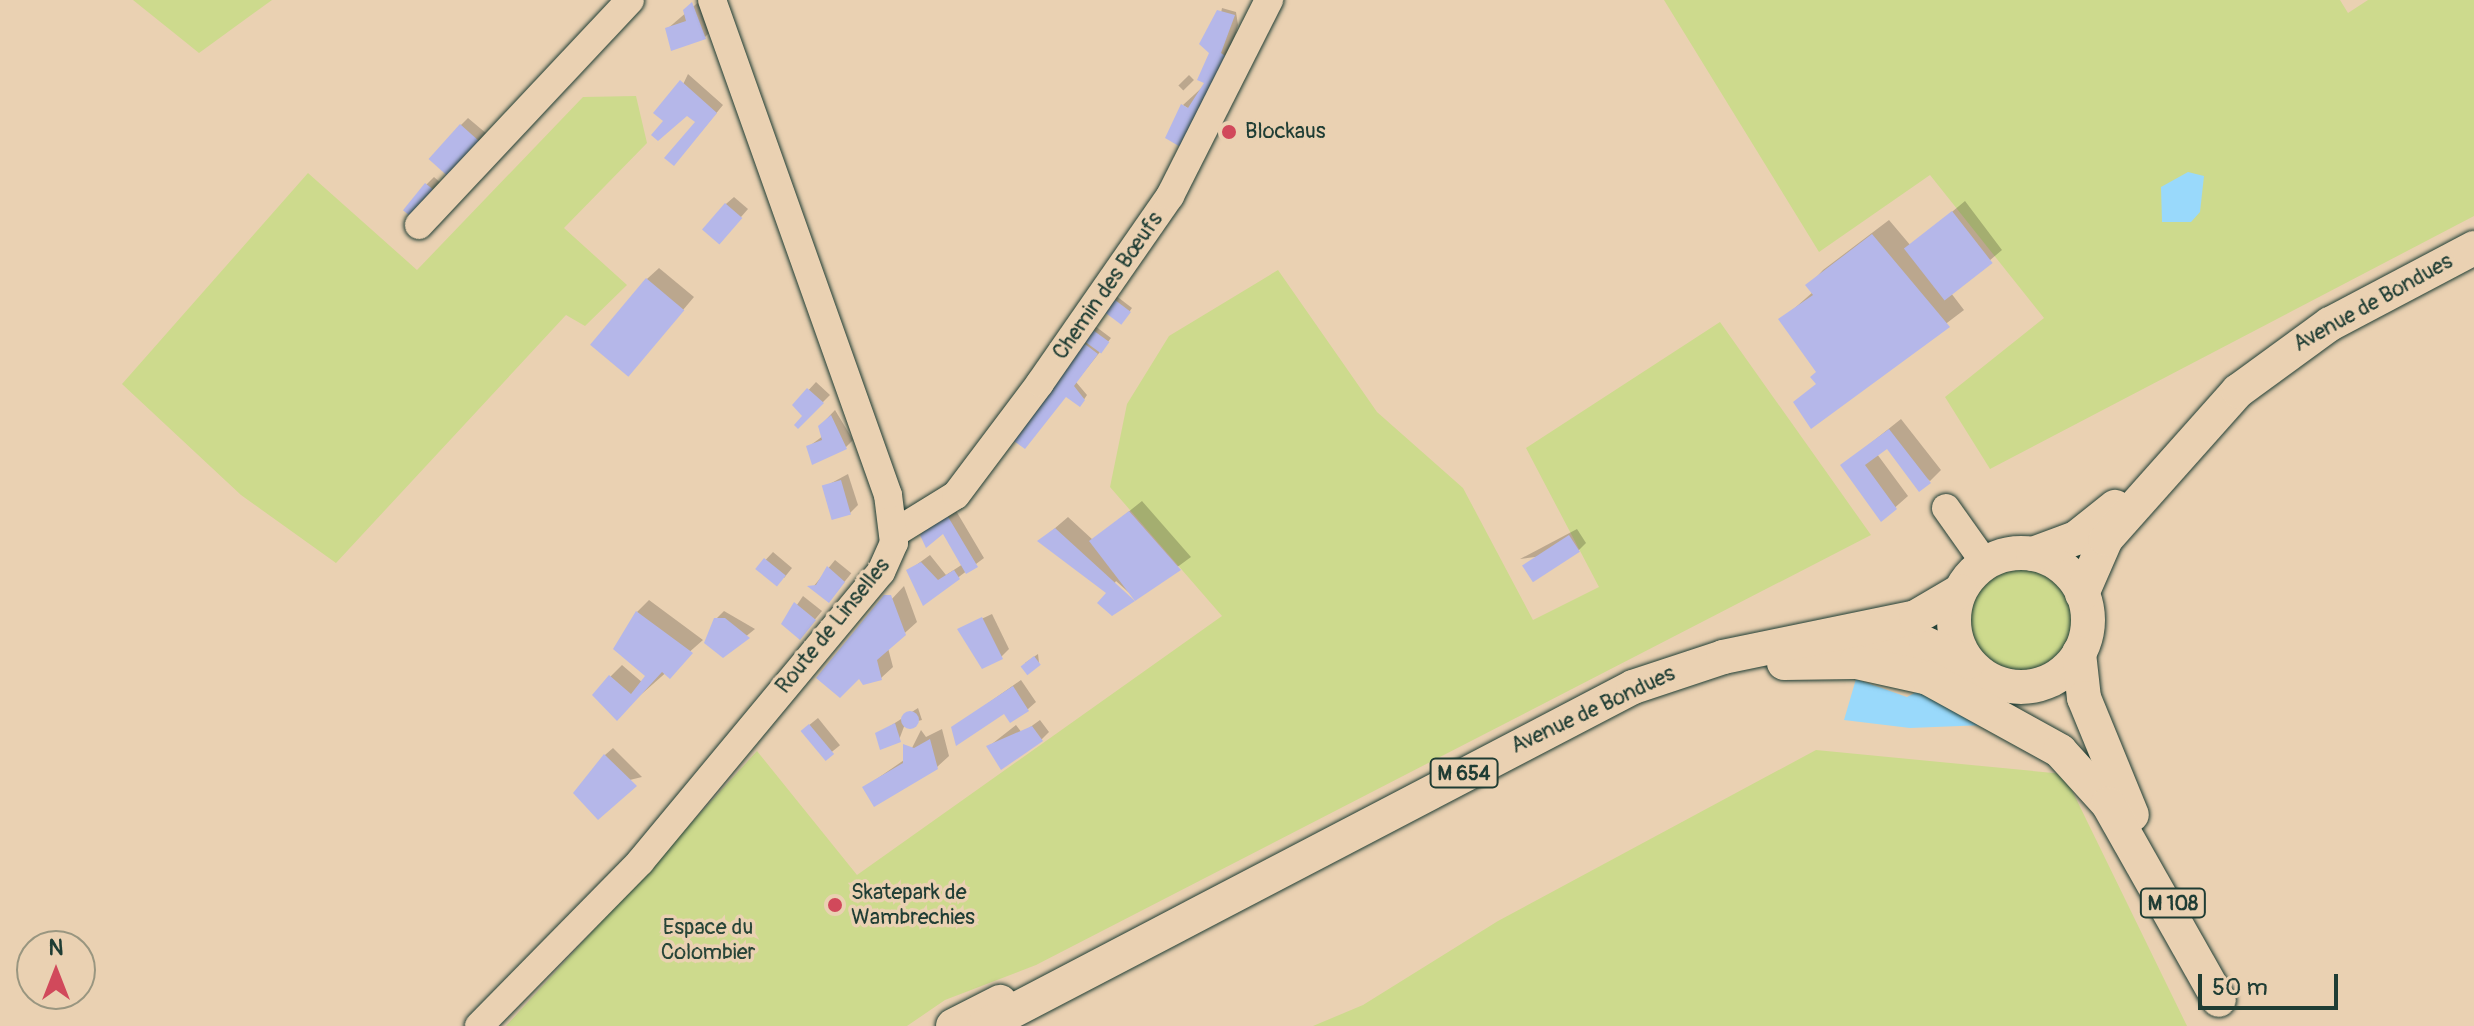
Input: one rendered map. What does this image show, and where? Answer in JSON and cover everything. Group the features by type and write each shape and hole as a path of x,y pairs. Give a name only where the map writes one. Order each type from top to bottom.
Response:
{"main road":[{"name":"Avenue de Bondues","path":"2033,554 2076,538 2169,460 2285,353 2474,248"},
{"name":"Avenue de Bondues","path":"2082,594 2099,549 2169,460"},
{"path":"2033,554 2063,568 2082,594 2088,624 2079,653 2059,675 2031,686 2001,684 1968,662 1954,633 1960,591 1985,563 2033,554"},
{"name":"Avenue de Bondues","path":"984,1026 1161,930 1633,687 1778,646 1916,617 1960,591"},
{"name":"Avenue de Bondues","path":"1778,646 1926,644 1968,662"},
{"name":"M 108","path":"2079,653 2084,698 2116,779 2225,1013"},
{"path":"1633,687 1829,660 1886,666 1951,689 2081,770 2115,816 2225,1013"},
{"name":"M 108","path":"2031,686 2075,718 2116,779"},
{"name":"Avenue de Bondues","path":"953,1026 1094,954 1161,930"}],"street":[{"path":"419,225 630,0"},
{"name":"Route de Linselles","path":"479,1026 640,862 881,572 896,532 712,0"},
{"name":"Chemin des Bœufs","path":"896,532 927,518 964,486 1107,288 1178,183 1269,0"},
{"path":"1946,508 1985,563"}],"green space":[{"path":"133,0 272,0 199,53"},
{"path":"1664,0 2340,0 2348,13 2368,0 2474,0 2474,216 1990,469 1945,397 2044,318 1930,175 1819,252"},
{"path":"636,96 647,143 564,228 627,285 585,326 566,315 336,563 241,495 122,384 308,173 417,270 583,97"},
{"name":"Espace du Colombier","path":"1278,270 1377,412 1463,488 1533,620 1599,587 1526,448 1720,322 1871,535 1036,965 945,1000 907,1026 506,1026 757,751 857,875 1222,616 1110,487 1127,404 1169,336"},
{"path":"2018,565 2039,570 2057,581 2068,599 2073,620 2068,641 2057,659 2039,670 2018,675 1997,670 1979,659 1968,641 1963,620 1968,599 1979,581 1997,570"},
{"path":"1816,750 2064,774 2187,1026 1313,1026 1363,1005 1498,921"}],"water":[{"path":"2188,172 2204,176 2200,212 2191,222 2162,222 2161,187"},
{"path":"1856,679 1907,697 1920,690 1985,725 1910,728 1844,720"}],"building":[{"path":"692,2 706,39 671,51 665,28 686,21 683,10"},
{"path":"1217,10 1235,15 1221,53 1228,58 1184,149 1165,138 1181,104 1188,108 1204,83 1197,80 1209,53 1199,44"},
{"path":"680,80 717,113 674,166 664,158 695,122 687,116 658,141 651,135 663,121 653,113"},
{"path":"460,124 487,148 455,183 429,159"},
{"path":"425,183 436,192 414,219 403,210"},
{"path":"725,203 742,218 719,245 702,229"},
{"path":"1952,211 1993,263 1945,301 1904,249"},
{"path":"1872,234 1950,327 1811,429 1793,402 1816,384 1810,377 1816,372 1778,319 1813,295 1805,285"},
{"path":"646,278 684,310 628,377 590,345"},
{"path":"1111,297 1131,312 1121,325 1101,310"},
{"path":"1090,328 1109,342 1101,353 1082,339"},
{"path":"1081,341 1098,354 1074,386 1085,400 1080,407 1066,397 1025,449 1007,436"},
{"path":"807,388 824,403 798,429 794,425 802,416 792,405"},
{"path":"831,415 847,449 812,465 806,446 822,440 818,426"},
{"path":"1889,429 1931,483 1919,492 1887,449 1865,465 1897,509 1881,522 1840,465"},
{"path":"841,480 851,515 832,520 822,486"},
{"path":"944,510 978,567 966,574 943,534 926,548 920,535"},
{"path":"1129,511 1181,570 1135,601 1089,541"},
{"path":"1055,528 1135,601 1112,616 1097,603 1106,593 1037,541"},
{"path":"1569,535 1580,552 1533,582 1522,565"},
{"path":"764,558 786,576 777,587 755,569"},
{"path":"921,562 938,580 954,570 960,579 923,606 906,570"},
{"path":"827,566 845,582 829,603 807,586 816,585"},
{"path":"884,595 891,595 906,635 877,660 882,680 863,685 859,679 840,698 816,678"},
{"path":"794,602 816,620 800,640 781,624"},
{"path":"636,611 693,653 670,679 662,672 617,721 592,695 609,675 631,694 645,676 613,649"},
{"path":"982,617 1003,659 982,669 957,629"},
{"path":"714,618 725,618 750,638 723,658 704,643"},
{"path":"1034,656 1041,665 1027,675 1021,666"},
{"path":"1013,686 1029,711 1010,723 1004,714 956,746 951,727"},
{"path":"910,711 919,720 910,729 901,720"},
{"path":"895,723 901,742 880,750 875,733"},
{"path":"809,724 834,754 826,761 801,731"},
{"path":"1032,726 1043,741 1001,770 986,746"},
{"path":"930,739 938,769 874,807 862,787 903,763 903,744 914,748"},
{"path":"604,754 637,786 598,820 573,793"}],"place":[{"name":"Blockaus","path":"1229,132"},
{"name":"Skatepark de Wambrechies","path":"835,905"}]}
